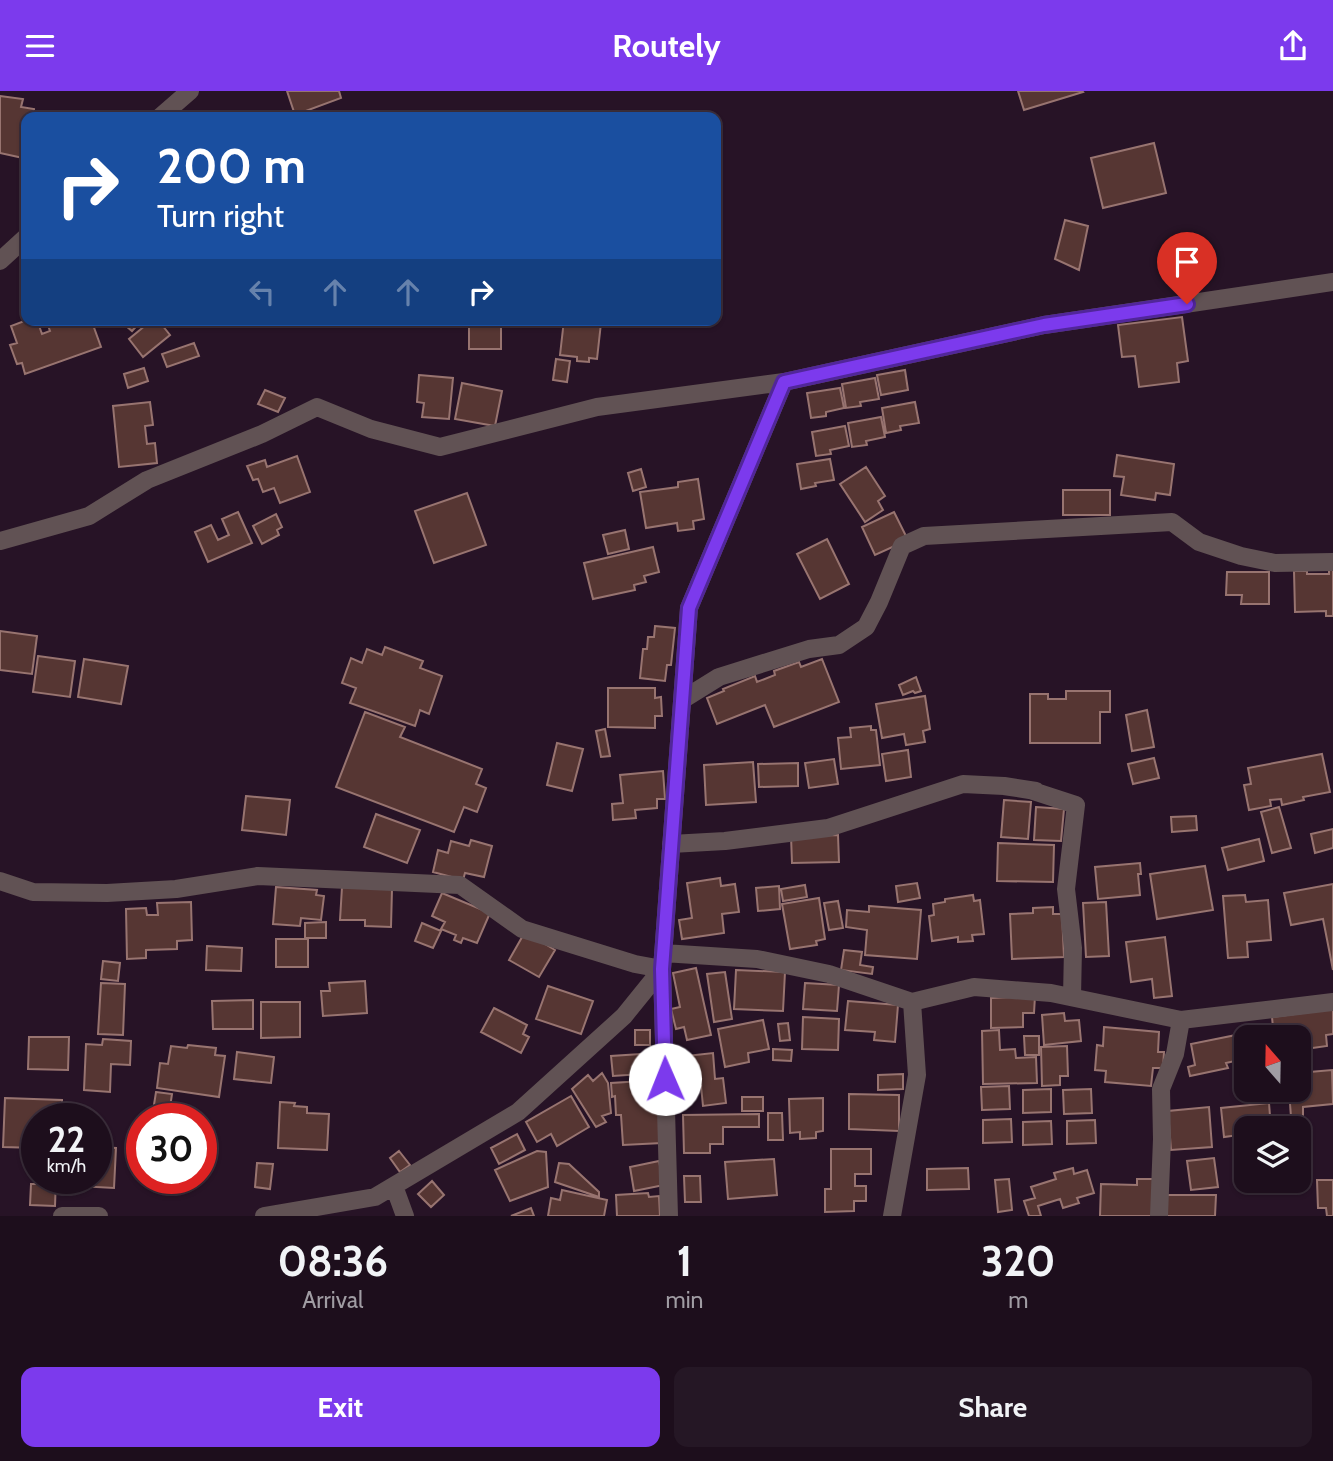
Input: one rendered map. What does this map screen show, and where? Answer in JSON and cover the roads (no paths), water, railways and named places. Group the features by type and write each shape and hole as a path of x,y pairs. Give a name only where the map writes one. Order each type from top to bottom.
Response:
{"street":[{"path":"166,112 190,91"},
{"path":"0,261 21,242"},
{"path":"0,541 89,516 147,480 262,434 317,407 371,429 440,447 597,407 784,382 1044,325 1333,282"},
{"path":"669,1216 663,961 689,608 784,382"},
{"path":"682,700 719,677 809,649 839,645 866,627 902,546 923,536 1172,522 1199,542 1241,556 1275,563 1333,562"},
{"path":"671,844 725,841 828,828 963,784 1033,791 1076,805 1066,888 1073,948 1072,997"},
{"path":"0,881 33,892 107,893 176,889 258,876 460,885 522,929 635,964 757,959 829,974 912,1002 974,987 1051,993 1181,1020 1333,1002"},
{"path":"264,1216 375,1197 519,1112 624,1016 663,961"},
{"path":"892,1216 917,1075 912,1002"},
{"path":"1160,1216 1161,1089 1175,1054 1181,1020"},
{"path":"394,1185 405,1216"},
{"path":"62,1216 99,1216"}]}
